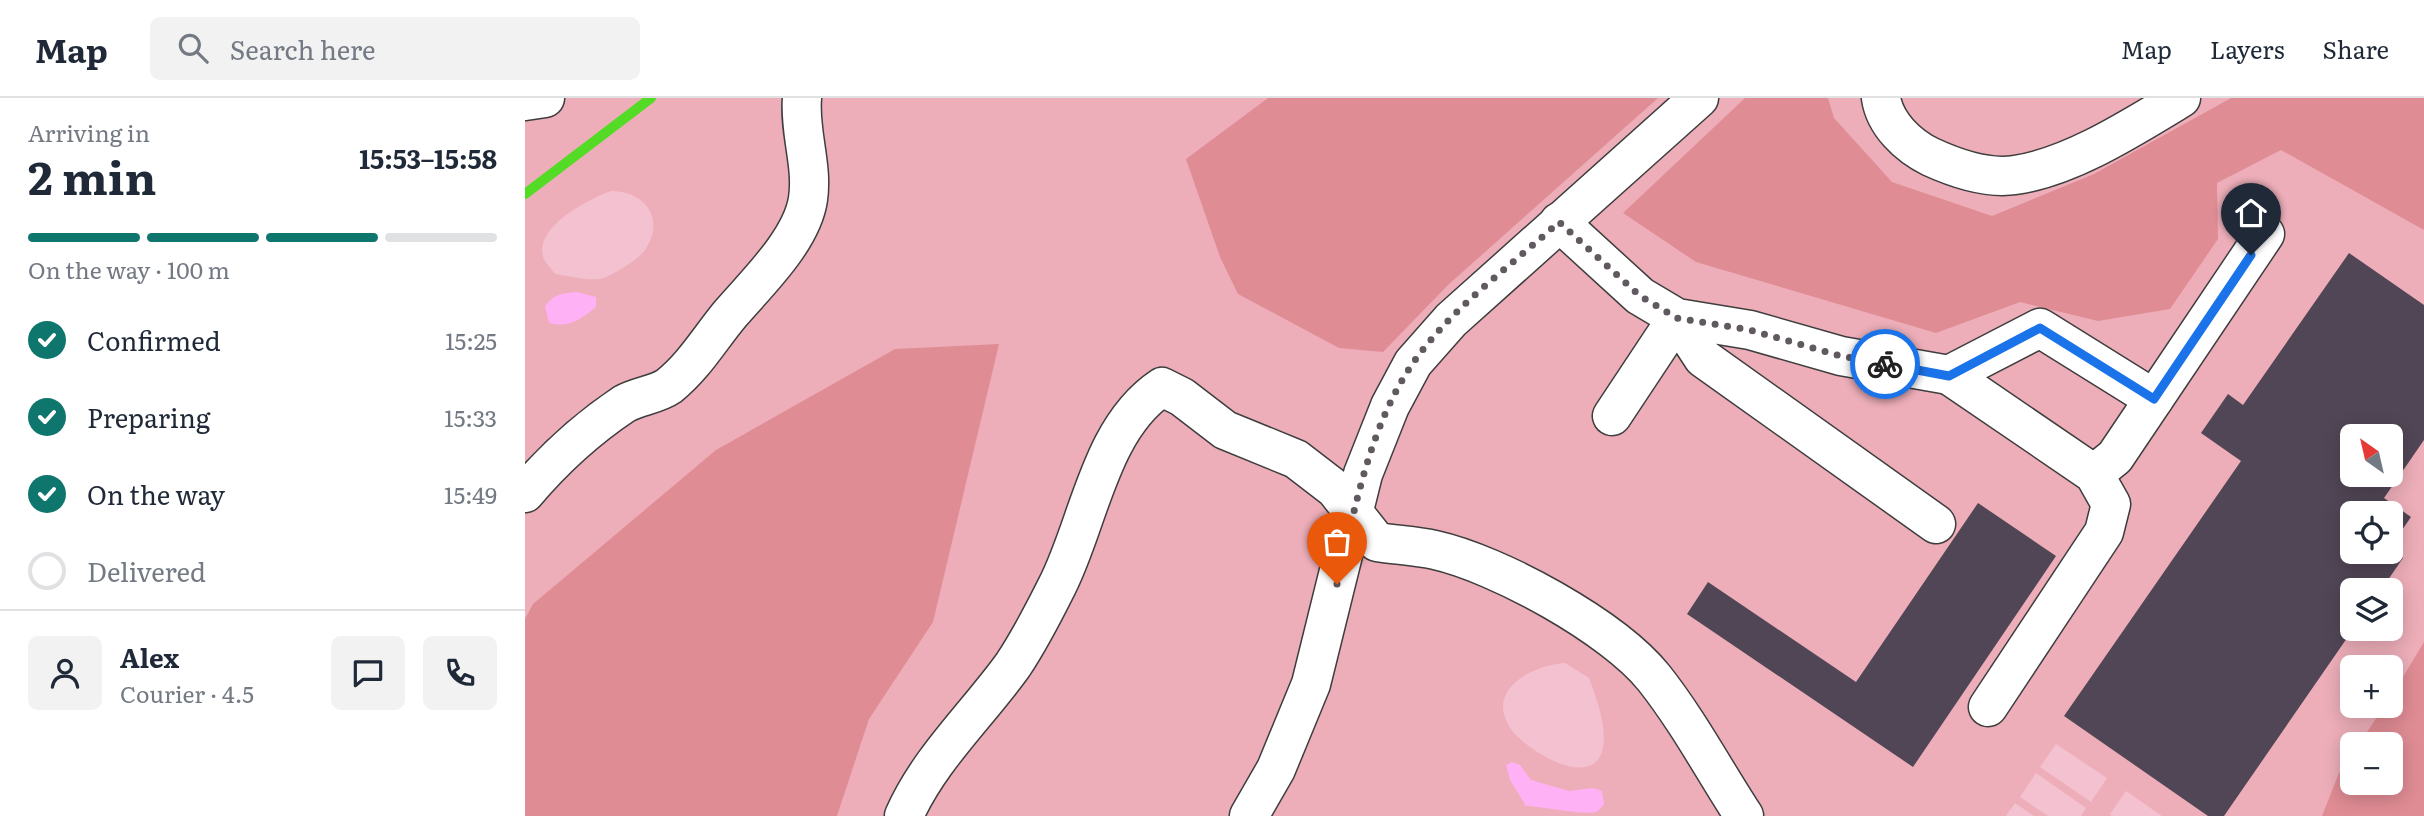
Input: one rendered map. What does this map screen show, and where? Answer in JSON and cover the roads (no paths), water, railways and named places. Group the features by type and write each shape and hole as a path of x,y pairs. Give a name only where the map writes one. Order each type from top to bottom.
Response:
{"lane":[{"path":"525,101 545,98"},
{"path":"525,493 594,426 627,402 666,388 696,362 731,314 761,282 794,233 808,201 802,98"},
{"path":"1249,816 1276,769 1311,684 1363,474 1390,406 1413,363 1451,320 1699,98"},
{"path":"1881,98 1893,125 1912,148 1943,162 1985,174 2015,175 2076,156 2181,98"},
{"path":"1559,222 1640,296 1677,318 1750,330 1841,356 1949,376 2094,474 2111,504 2104,532 1989,707"},
{"path":"2094,474 2115,457 2265,234"},
{"path":"1612,416 1677,318"},
{"path":"1677,318 1703,358 1936,524"},
{"path":"1949,376 2040,328 2154,399"},
{"path":"904,816 912,799 943,754 1014,664 1059,584 1085,508 1107,459 1143,399 1161,387 1182,397 1225,430 1296,459 1335,489 1377,542 1436,550 1484,567 1542,594 1613,639 1652,676 1744,816"}],"waterway":[{"path":"525,194 651,98"}]}
